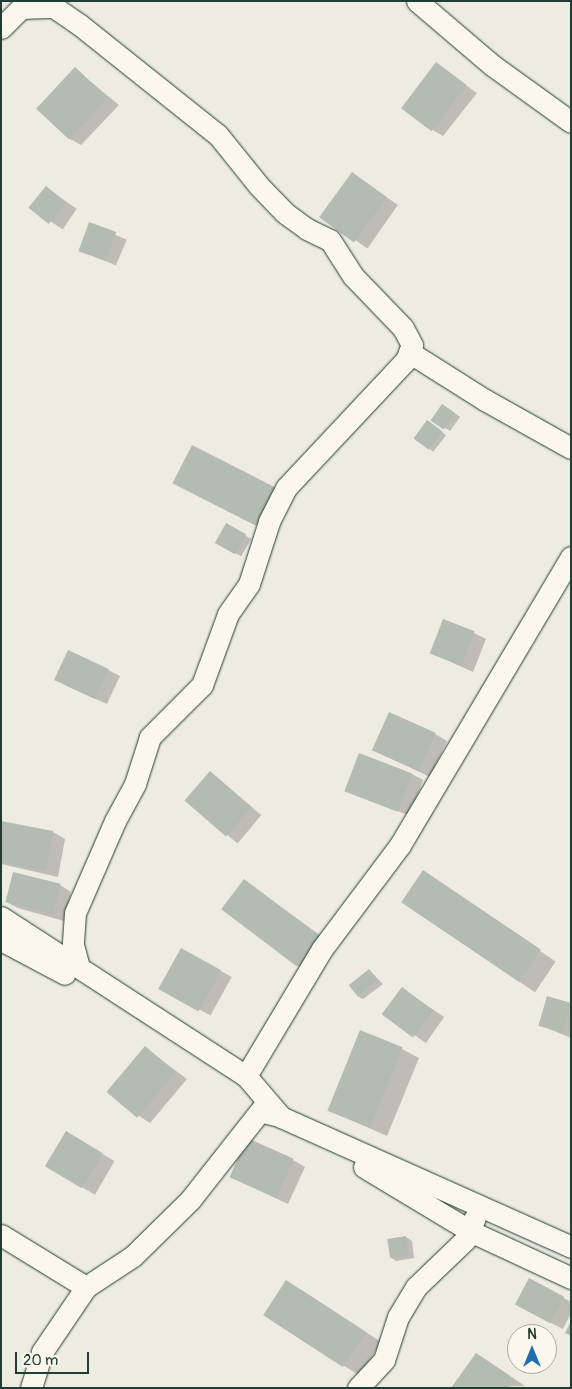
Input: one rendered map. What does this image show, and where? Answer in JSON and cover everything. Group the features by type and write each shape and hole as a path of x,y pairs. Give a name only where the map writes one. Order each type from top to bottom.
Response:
{"street":[{"path":"416,1 492,65 571,122"},
{"path":"1,28 21,8 50,4 218,135 259,186 285,212 307,229 330,240 353,276 403,328 412,345 406,360 286,488 269,522 249,584 228,614 202,685 150,737 135,784 115,821 75,913 72,945 79,967"},
{"path":"409,352 485,400 571,448"},
{"path":"246,1076 322,949 400,845 571,557"},
{"path":"1,917 246,1076 273,1111 571,1248"},
{"path":"1,940 57,968 273,1111 472,1232 571,1278"},
{"path":"31,1388 42,1352 86,1287 133,1256 190,1200 273,1111"},
{"path":"358,1388 384,1360 398,1317 416,1287 465,1240 480,1207"},
{"path":"1,1235 86,1287"}],"building":[{"path":"436,62 466,85 431,131 401,108"},
{"path":"75,67 108,98 69,139 36,109"},
{"path":"352,172 387,197 354,243 319,217"},
{"path":"46,186 66,202 49,224 28,208"},
{"path":"89,222 116,232 106,261 78,251"},
{"path":"442,404 455,413 444,430 431,420"},
{"path":"427,420 442,431 429,450 413,439"},
{"path":"192,445 276,488 256,526 172,483"},
{"path":"226,523 246,534 235,554 215,543"},
{"path":"443,619 475,631 461,666 430,654"},
{"path":"68,650 109,669 95,699 54,680"},
{"path":"389,712 436,733 419,771 372,750"},
{"path":"359,753 412,773 398,812 344,791"},
{"path":"210,771 252,807 226,837 184,800"},
{"path":"1,821 53,831 46,871 1,862"},
{"path":"423,870 541,949 519,982 401,902"},
{"path":"13,872 61,884 53,914 6,902"},
{"path":"244,879 319,936 296,966 221,909"},
{"path":"181,948 221,970 198,1011 158,989"},
{"path":"369,969 378,980 358,996 349,985"},
{"path":"402,987 433,1010 413,1038 382,1014"},
{"path":"547,996 571,1003 562,1033 538,1026"},
{"path":"360,1030 403,1047 370,1128 327,1111"},
{"path":"145,1046 176,1072 137,1118 106,1092"},
{"path":"66,1131 103,1153 82,1188 45,1166"},
{"path":"247,1138 294,1159 276,1198 230,1177"},
{"path":"406,1236 409,1255 390,1258 387,1239"},
{"path":"529,1278 564,1297 550,1323 515,1304"},
{"path":"286,1280 366,1332 343,1367 263,1315"},
{"path":"571,1321 571,1336 565,1333"},
{"path":"476,1353 514,1379 507,1388 451,1388"}]}
